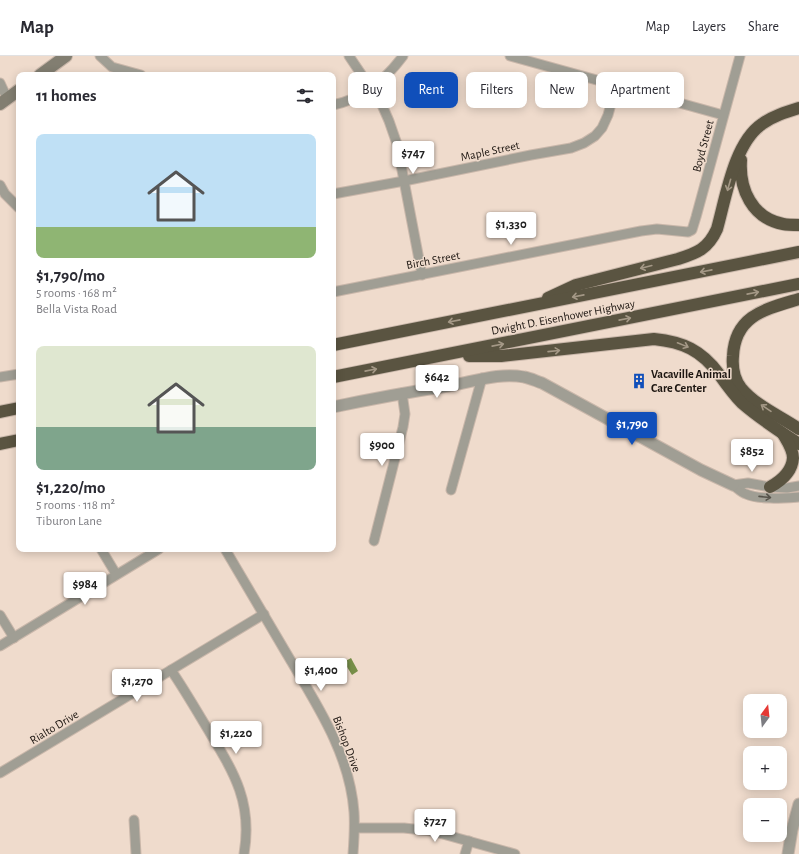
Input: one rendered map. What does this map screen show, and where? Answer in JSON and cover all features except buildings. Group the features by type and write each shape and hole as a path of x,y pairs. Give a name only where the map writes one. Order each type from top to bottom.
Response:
{"highway":[{"path":"534,305 576,285 692,255 707,246 717,229 736,160 748,138 763,123 778,115 799,108"},
{"path":"742,149 740,172 743,188 748,199 758,211 770,220 784,224 799,225"},
{"name":"Dwight D. Eisenhower Highway","path":"336,344 799,252"},
{"name":"Dwight D. Eisenhower Highway","path":"336,376 799,284"},
{"path":"799,299 769,308 754,316 743,325 733,347 732,359 734,375 741,387 756,401 799,429"},
{"path":"446,355 502,356 654,339 682,344 707,360 741,402 759,417 799,444"},
{"path":"0,412 16,409"},
{"path":"770,487 782,479 790,468 792,458 790,448 783,433"},
{"path":"0,444 16,441"}],"main road":[{"path":"44,72 66,56"},
{"path":"4,101 16,92"}],"street":[{"path":"100,56 115,72"},
{"path":"349,56 360,72"},
{"path":"389,72 403,56"},
{"path":"510,56 596,80"},
{"name":"Boyd Street","path":"696,219 740,56"},
{"path":"0,83 4,101"},
{"path":"336,104 348,99"},
{"path":"684,104 723,115"},
{"path":"383,108 397,144 422,275"},
{"name":"Maple Street","path":"336,193 571,148 584,143 595,136 602,128 610,108"},
{"path":"0,185 5,194 16,205"},
{"name":"Birch Street","path":"336,291 641,231 657,229 688,232 692,230 696,219"},
{"path":"0,377 16,374"},
{"path":"336,406 482,378 505,376 524,377 542,383 705,472 733,485 746,494 783,498 799,497"},
{"path":"451,490 482,378"},
{"path":"374,540 403,427 405,414 402,393"},
{"path":"733,485 748,483 770,487 787,488 799,486"},
{"path":"103,552 116,574"},
{"path":"0,646 154,552"},
{"name":"Bishop Drive","path":"226,552 264,614 329,726 343,759 350,785 354,810 355,828 353,854"},
{"name":"Rialto Drive","path":"0,773 264,614"},
{"path":"0,615 14,638"},
{"path":"171,670 233,772 245,806 246,824 244,854"},
{"path":"789,851 792,830 799,804"},
{"path":"134,820 136,854"},
{"path":"355,828 418,829 432,831 515,854"},
{"path":"789,851 799,832"},
{"path":"465,854 469,841"}],"shaded area":[{"path":"351,658 358,671 352,675 344,662"}],"place":[{"name":"Vacaville Animal Care Center","path":"639,381"}]}
